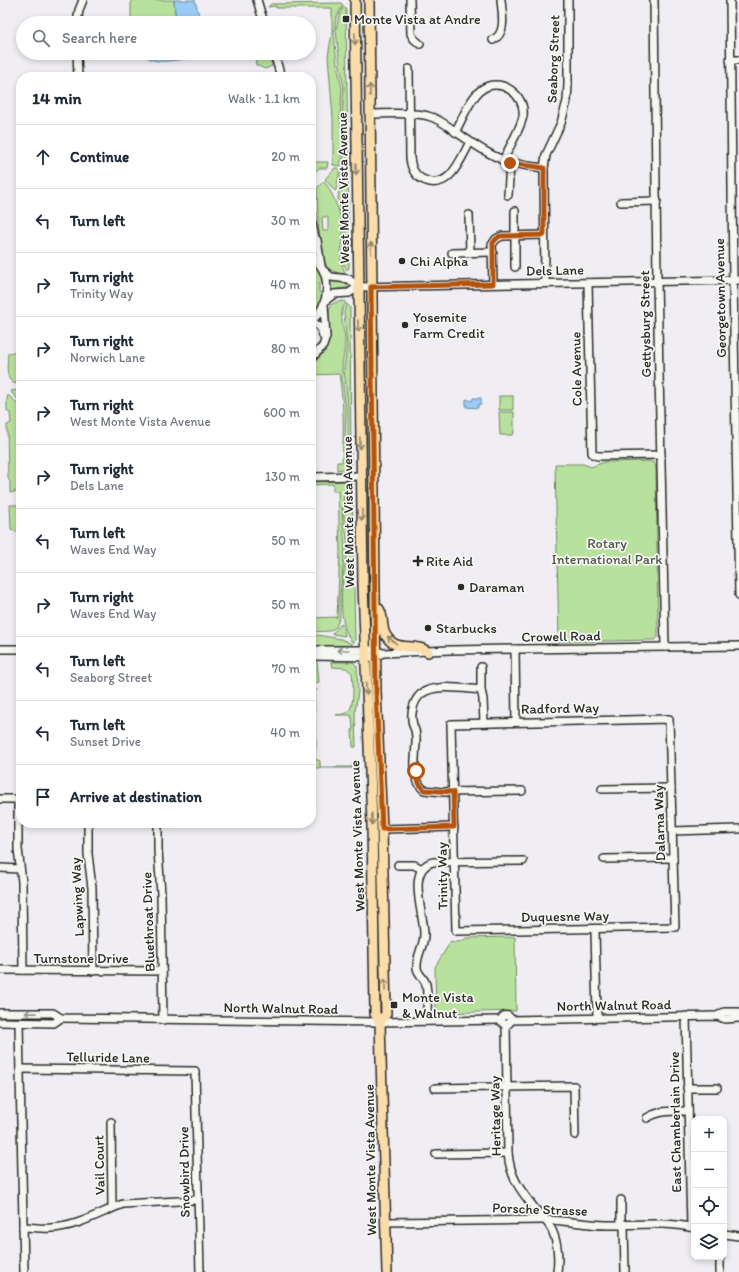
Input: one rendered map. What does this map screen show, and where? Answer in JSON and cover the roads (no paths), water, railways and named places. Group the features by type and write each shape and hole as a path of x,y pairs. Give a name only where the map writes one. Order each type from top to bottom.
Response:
{"main road":[{"name":"West Monte Vista Avenue","path":"355,0 363,585 373,870 374,1011 380,1022 387,1272"},
{"name":"West Monte Vista Avenue","path":"369,0 375,603 378,654 386,1014 380,1022"},
{"path":"375,603 381,612 384,633 390,640 402,647 420,648 428,652"}],"street":[{"path":"78,16 83,0"},
{"path":"257,0 262,16"},
{"path":"410,0 411,34 420,44"},
{"path":"493,40 499,36 502,28 501,0"},
{"name":"Seaborg Street","path":"545,283 544,168 548,149 561,123 567,101 568,0"},
{"name":"Gettysburg Street","path":"654,0 657,281 665,647"},
{"name":"Georgetown Avenue","path":"730,0 731,131 735,204 739,595"},
{"path":"77,60 78,72"},
{"path":"276,60 280,72"},
{"path":"730,60 739,60"},
{"path":"409,70 410,162 416,174 427,181 437,182 444,180 450,176 470,142"},
{"path":"455,132 473,99 482,89 496,85 502,86 511,90 518,96 522,104 523,116 506,162 508,195"},
{"path":"370,114 422,114 434,118 488,154 506,162 544,168"},
{"path":"731,131 739,131"},
{"path":"621,202 656,201"},
{"path":"515,211 515,267"},
{"path":"469,215 470,253"},
{"path":"493,284 492,252 493,242 497,238 500,236 544,235"},
{"path":"316,239 326,285 324,302 326,328 321,349 316,354"},
{"path":"452,253 492,252"},
{"path":"316,261 332,277 349,279 358,287 349,293 334,294 324,302 316,316"},
{"name":"Dels Lane","path":"358,287 736,280"},
{"name":"Cole Avenue","path":"588,283 591,449 593,454 598,456 661,455"},
{"path":"316,324 320,328 324,340"},
{"path":"316,477 361,476"},
{"name":"Crowell Road","path":"316,650 378,654 515,649 739,646"},
{"path":"0,649 16,649"},
{"path":"515,649 516,722"},
{"name":"Crowell Road","path":"316,656 366,653"},
{"path":"480,667 484,723"},
{"path":"481,690 436,688 422,694 414,704 412,718 416,737 416,771 419,783 424,790 453,792 522,791"},
{"name":"Radford Way","path":"451,724 669,719"},
{"name":"Dalarna Way","path":"669,719 675,927"},
{"name":"Trinity Way","path":"451,724 456,931"},
{"path":"602,789 671,788"},
{"path":"0,799 16,799"},
{"path":"382,829 454,827"},
{"path":"19,828 18,849 22,886 23,970"},
{"name":"Lapwing Way","path":"88,828 88,854 92,888 93,971"},
{"name":"Bluethroat Drive","path":"158,828 161,894 163,1020"},
{"path":"672,831 739,829"},
{"path":"604,859 673,858"},
{"path":"427,1021 426,985 417,969 418,956 424,935 418,893 422,869 425,865 433,862 523,861"},
{"path":"398,865 414,865 422,869"},
{"path":"0,868 20,869"},
{"name":"Duquesne Way","path":"456,931 675,927"},
{"path":"595,929 597,1018"},
{"name":"Turnstone Drive","path":"0,970 162,971"},
{"name":"North Walnut Road","path":"717,1016 724,1012 739,1012"},
{"name":"North Walnut Road","path":"0,1013 53,1013 61,1018 380,1022 506,1021 686,1016 717,1016 725,1019 739,1018"},
{"name":"East Chamberlain Drive","path":"686,1016 687,1088 691,1159"},
{"name":"North Walnut Road","path":"0,1022 54,1023 61,1018"},
{"name":"Heritage Way","path":"506,1021 508,1153 510,1166 515,1181 551,1229 556,1241 558,1254 557,1272"},
{"path":"19,1023 24,1272"},
{"name":"Telluride Lane","path":"20,1069 195,1071"},
{"name":"Snowbird Drive","path":"195,1071 197,1200 200,1272"},
{"path":"435,1088 574,1086 575,1135"},
{"path":"687,1088 716,1088"},
{"path":"647,1118 660,1112 688,1111"},
{"name":"Vail Court","path":"111,1122 112,1207"},
{"path":"436,1154 508,1153"},
{"name":"East Chamberlain Drive","path":"691,1188 692,1224"},
{"path":"23,1227 51,1228 61,1226 89,1218 112,1207 123,1204 197,1200"},
{"path":"621,1200 625,1272"},
{"name":"Porsche Strasse","path":"386,1222 545,1220 603,1225 668,1224 691,1227"},
{"path":"727,1234 739,1236"},
{"path":"720,1260 720,1272"}],"water":[{"path":"174,0 195,0 199,16 175,16"},
{"path":"152,60 175,60 166,61"},
{"path":"473,398 481,398 481,404 478,405 478,408 466,407 466,399 472,401"}],"place":[{"name":"Monte Vista at Andre","path":"346,19"},
{"name":"Chi Alpha","path":"402,261"},
{"name":"Yosemite Farm Credit","path":"405,325"},
{"name":"Rite Aid","path":"418,561"},
{"name":"Daraman","path":"461,587"},
{"name":"Starbucks","path":"428,628"},
{"name":"Monte Vista & Walnut","path":"394,1005"}],"park label":[{"name":"Rotary International Park","path":"607,552"}]}
